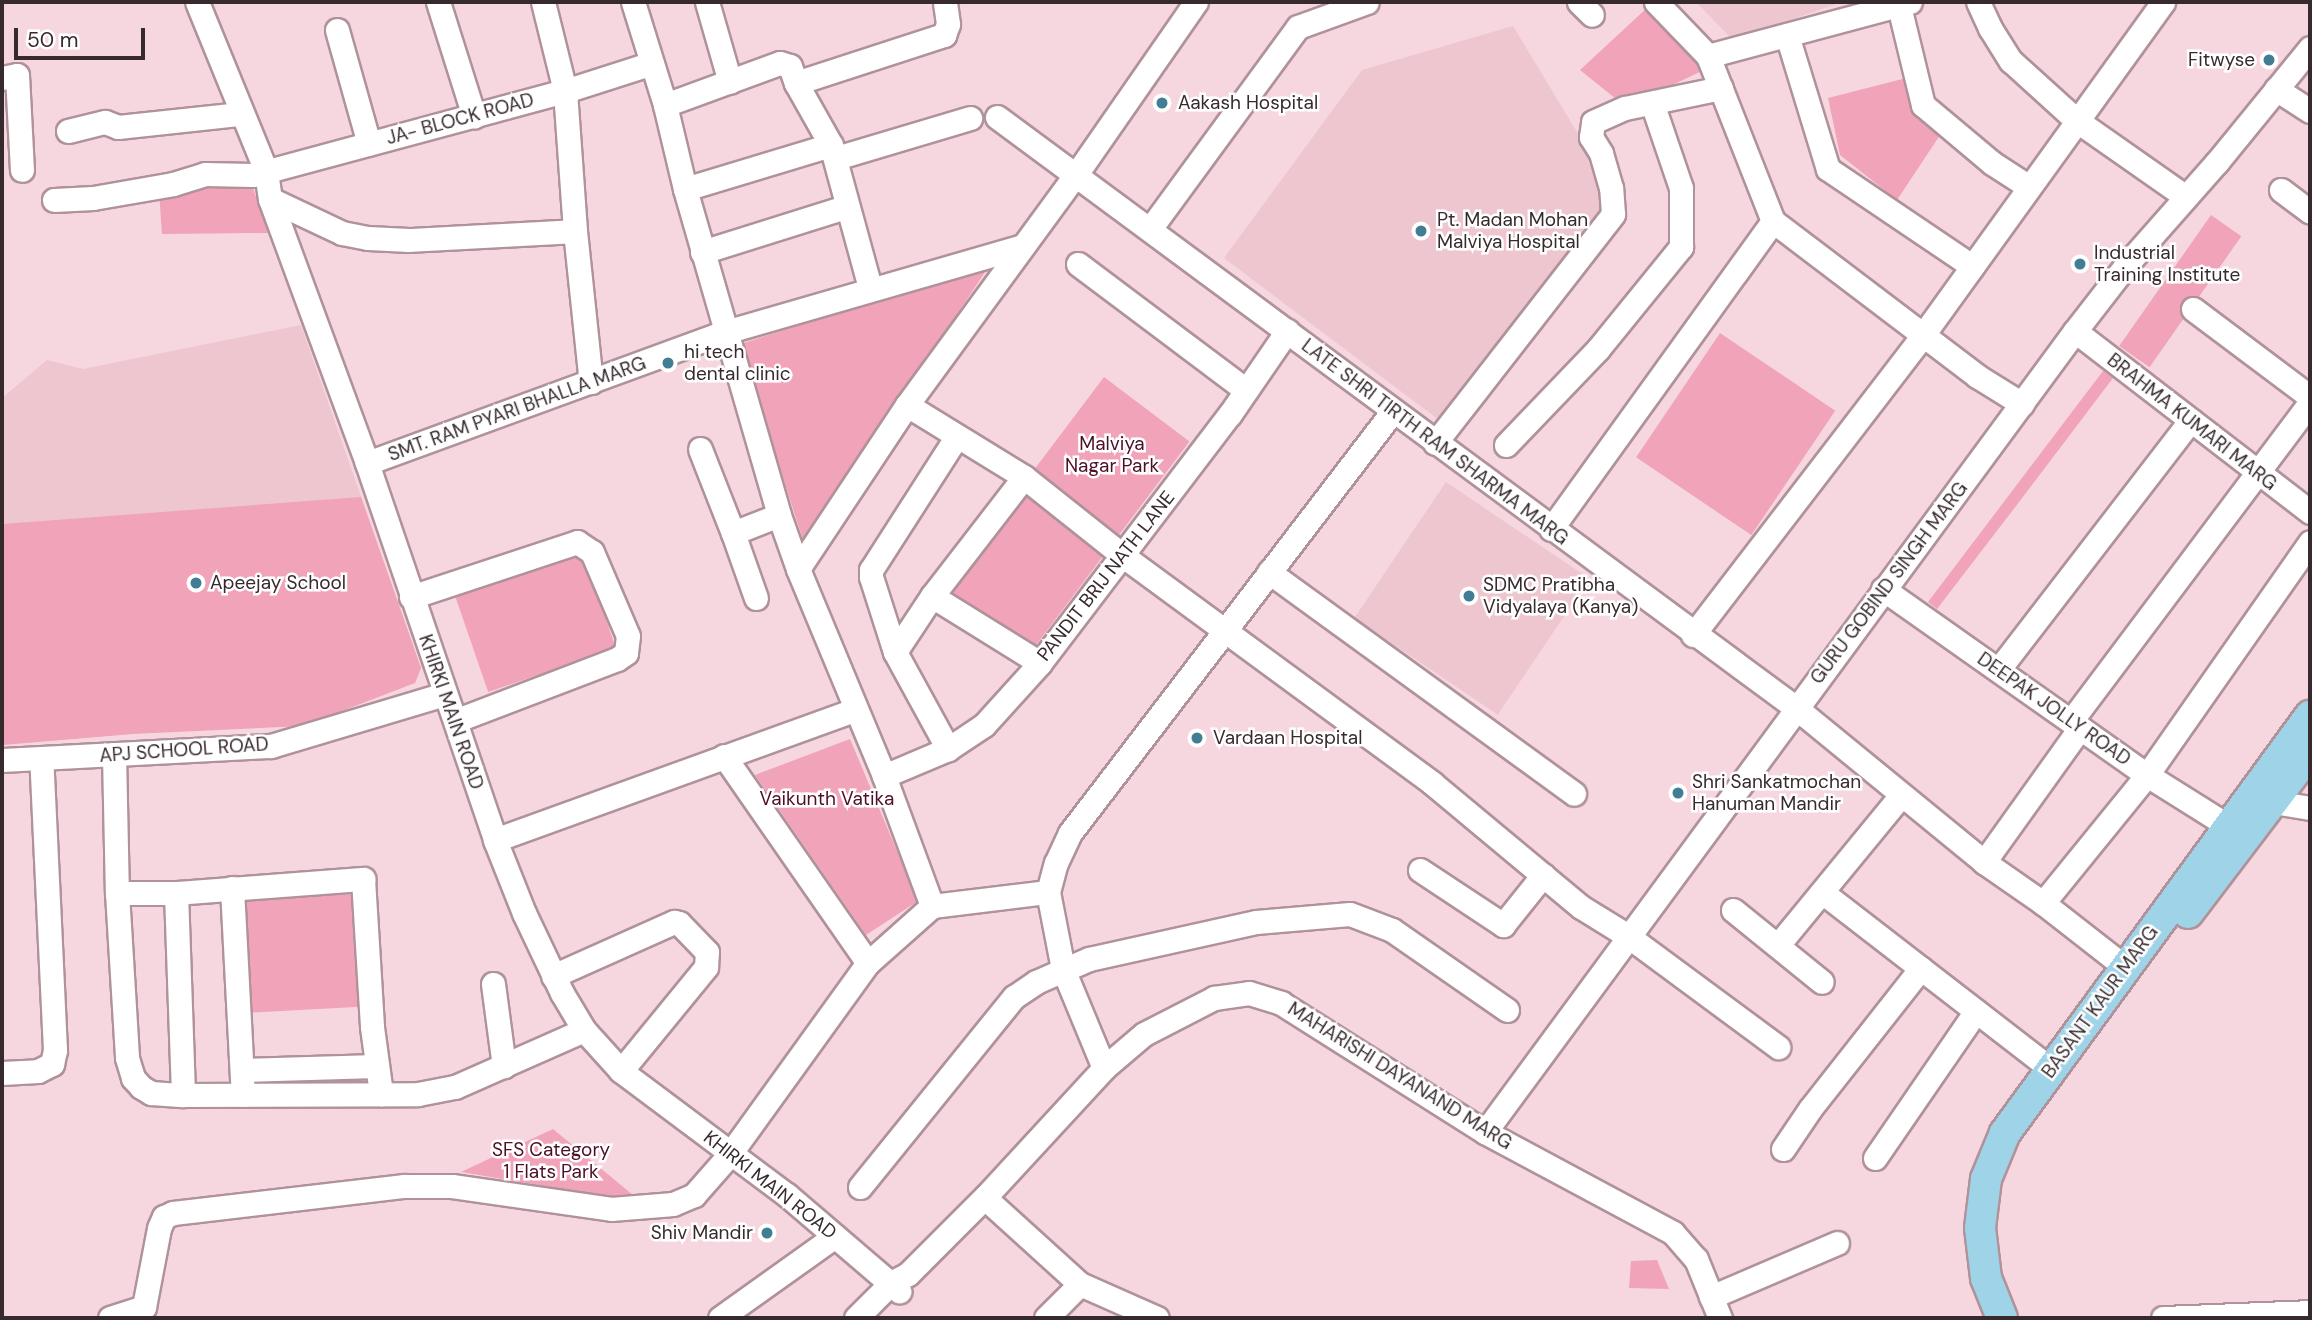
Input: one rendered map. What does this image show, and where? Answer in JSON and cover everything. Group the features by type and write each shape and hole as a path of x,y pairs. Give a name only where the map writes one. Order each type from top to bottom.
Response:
{"main road":[{"name":"BASANT KAUR MARG","path":"2021,1318 2001,1276 1996,1252 1996,1205 2008,1158 2019,1137 2264,796 2310,716"},
{"name":"BASANT KAUR MARG","path":"2264,796 2310,752"},
{"name":"BASANT KAUR MARG","path":"2001,1318 1986,1278 1980,1228 1986,1179 2005,1133 2125,967 2237,832"}],"street":[{"name":"KHIRKI MAIN ROAD","path":"197,2 240,114 266,172 270,199 367,463 495,840 553,976 584,1030 621,1071 899,1283"},
{"path":"438,2 474,116"},
{"path":"543,2 565,91 575,231 591,382"},
{"path":"633,2 665,105 702,252 779,515 797,569 884,776 932,906"},
{"path":"707,2 730,82"},
{"path":"796,83 944,35 948,24 945,2"},
{"path":"797,569 907,405 1077,173 1196,2"},
{"path":"1150,229 1298,27 1367,2"},
{"path":"1656,2 1708,56 1773,221 1977,376 2022,404"},
{"path":"1978,2 1990,29 2011,61 2076,120 2186,197"},
{"path":"1693,635 1923,335 2160,2"},
{"path":"1708,56 1905,4 1923,105 1992,163 2029,187"},
{"path":"337,30 369,144"},
{"path":"1787,34 1828,169 1972,266"},
{"name":"GURU GOBIND SINGH MARG","path":"1485,1132 1882,589 2075,331 2127,264 2310,48"},
{"name":"JA- BLOCK ROAD","path":"54,200 93,198 173,184 205,174 253,175 565,91 652,63"},
{"path":"665,105 780,63 790,66 796,83 834,151 846,207 870,288"},
{"path":"2,78 17,75 22,170"},
{"path":"1436,443 1614,214 1611,188 1601,153 1591,137 1592,122 1625,108 1721,88"},
{"path":"2276,89 2310,111"},
{"path":"1506,445 1598,349 1681,247 1681,188 1652,103"},
{"path":"68,131 105,122 118,127 240,114"},
{"name":"LATE SHRI TIRTH RAM SHARMA MARG","path":"997,117 1077,173 1693,635 1796,708 1984,862 2043,903 2125,967"},
{"path":"685,189 970,118"},
{"path":"2281,190 2310,212"},
{"path":"270,199 342,233 368,239 409,240 575,231"},
{"path":"702,252 846,207"},
{"path":"1551,529 1773,221"},
{"name":"SMT. RAM PYARI BHALLA MARG","path":"367,463 725,332 1022,246"},
{"path":"1078,264 1247,390"},
{"path":"2193,309 2310,397"},
{"name":"PANDIT BRIJ NATH LANE","path":"884,776 948,749 984,725 1040,663 1247,390 1287,331"},
{"name":"BRAHMA KUMARI MARG","path":"2075,331 2257,474 2310,512"},
{"path":"1984,862 2075,725 2310,404"},
{"path":"907,405 1024,477 1122,555 1432,783 1581,907 1628,936 1778,1047"},
{"path":"1104,1068 1063,969 1048,892 1056,863 1070,833 1392,411"},
{"path":"1999,669 2191,420"},
{"path":"948,749 895,652 871,570 957,436"},
{"path":"700,449 756,598"},
{"path":"895,652 932,596 1024,477"},
{"path":"733,533 779,515"},
{"path":"411,597 578,542 592,552 628,636 626,653 617,659 455,721"},
{"path":"2043,903 2147,775 2310,542"},
{"path":"1269,572 1574,794"},
{"name":"DEEPAK JOLLY ROAD","path":"1882,589 2147,775 2237,832"},
{"path":"932,596 1040,663"},
{"name":"APJ SCHOOL ROAD","path":"2,760 271,746 444,694"},
{"path":"495,840 855,710"},
{"path":"114,754 117,892 127,1058 133,1078 151,1093 418,1094 455,1087 584,1030"},
{"path":"724,756 868,962"},
{"path":"2,1073 38,1071 52,1064 55,1050 41,758"},
{"path":"1778,945 1900,795"},
{"path":"2264,796 2310,808"},
{"path":"1420,870 1503,925 1543,875"},
{"path":"117,892 176,893 363,879 376,1066 381,1094"},
{"path":"232,888 243,1095"},
{"path":"110,1318 148,1313 159,1228 164,1217 173,1213 404,1186 452,1186 611,1209 673,1203 694,1195 730,1154 868,962 932,906 1048,892"},
{"path":"1822,892 2051,1069"},
{"path":"176,893 183,1095"},
{"path":"1733,910 1822,982"},
{"path":"860,1188 1014,997 1063,969 1089,959 1256,922 1350,914 1392,930 1507,1010"},
{"path":"553,976 674,922 679,923 707,952 706,967 621,1071"},
{"path":"1783,1149 1810,1109 1921,968"},
{"path":"493,984 504,1066"},
{"name":"MAHARISHI DAYANAND MARG","path":"856,1318 899,1283 985,1198 1104,1068 1144,1034 1178,1013 1214,998 1249,993 1281,1003 1485,1132 1673,1233 1696,1259 1716,1308"},
{"path":"1875,1158 1976,1011"},
{"path":"242,1070 376,1066"},
{"path":"985,1198 1080,1284 1157,1318"},
{"path":"720,1318 835,1236"},
{"path":"1716,1308 1837,1243"},
{"name":"MAHARISHI DAYANAND MARG","path":"873,1318 899,1283"},
{"path":"1046,1318 1080,1284"},
{"path":"2163,1318 2310,1312"}],"shaded area":[{"path":"1696,2 1842,2 1733,40"},
{"name":"Pt. Madan Mohan Malviya Hospital","path":"1513,26 1620,203 1443,423 1224,258 1362,70"},
{"name":"Apeejay School","path":"301,325 421,668 415,683 132,734 2,745 2,398 47,360 83,369"},
{"name":"SDMC Pratibha Vidyalaya (Kanya)","path":"1446,482 1589,579 1498,715 1354,618"}],"green space":[{"path":"1649,6 1704,70 1626,107 1580,70"},
{"path":"1918,75 1925,88 1952,117 1897,200 1840,155 1828,98"},
{"path":"250,179 268,233 162,234 159,192"},
{"path":"2211,215 2241,236 2150,367 2119,346"},
{"path":"989,266 851,474 803,540 740,344"},
{"path":"1720,333 1835,411 1751,535 1636,457"},
{"path":"2103,371 2113,378 1937,609 1928,602"},
{"name":"Malviya Nagar Park","path":"1104,377 1189,441 1031,652 945,588"},
{"name":"Apeejay School","path":"361,497 421,668 415,683 303,726 132,734 2,745 2,517 3,524"},
{"path":"580,544 616,648 488,692 452,588"},
{"name":"Vaikunth Vatika","path":"850,739 918,901 866,935 755,775"},
{"path":"354,894 360,1007 250,1013 244,900"},
{"name":"SFS Category 1 Flats Park","path":"553,1129 633,1195 604,1196 461,1172"},
{"path":"1657,1260 1669,1289 1629,1288 1631,1261"}],"place":[{"name":"Fitwyse","path":"2269,60"},
{"name":"Aakash Hospital","path":"1162,103"},
{"name":"Pt. Madan Mohan Malviya Hospital","path":"1421,231"},
{"name":"Industrial Training Institute","path":"2080,264"},
{"name":"hi tech dental clinic","path":"668,363"},
{"name":"Apeejay School","path":"196,583"},
{"name":"SDMC Pratibha Vidyalaya (Kanya)","path":"1469,596"},
{"name":"Vardaan Hospital","path":"1197,738"},
{"name":"Shri Sankatmochan Hanuman Mandir","path":"1678,793"},
{"name":"Shiv Mandir","path":"767,1233"}]}
